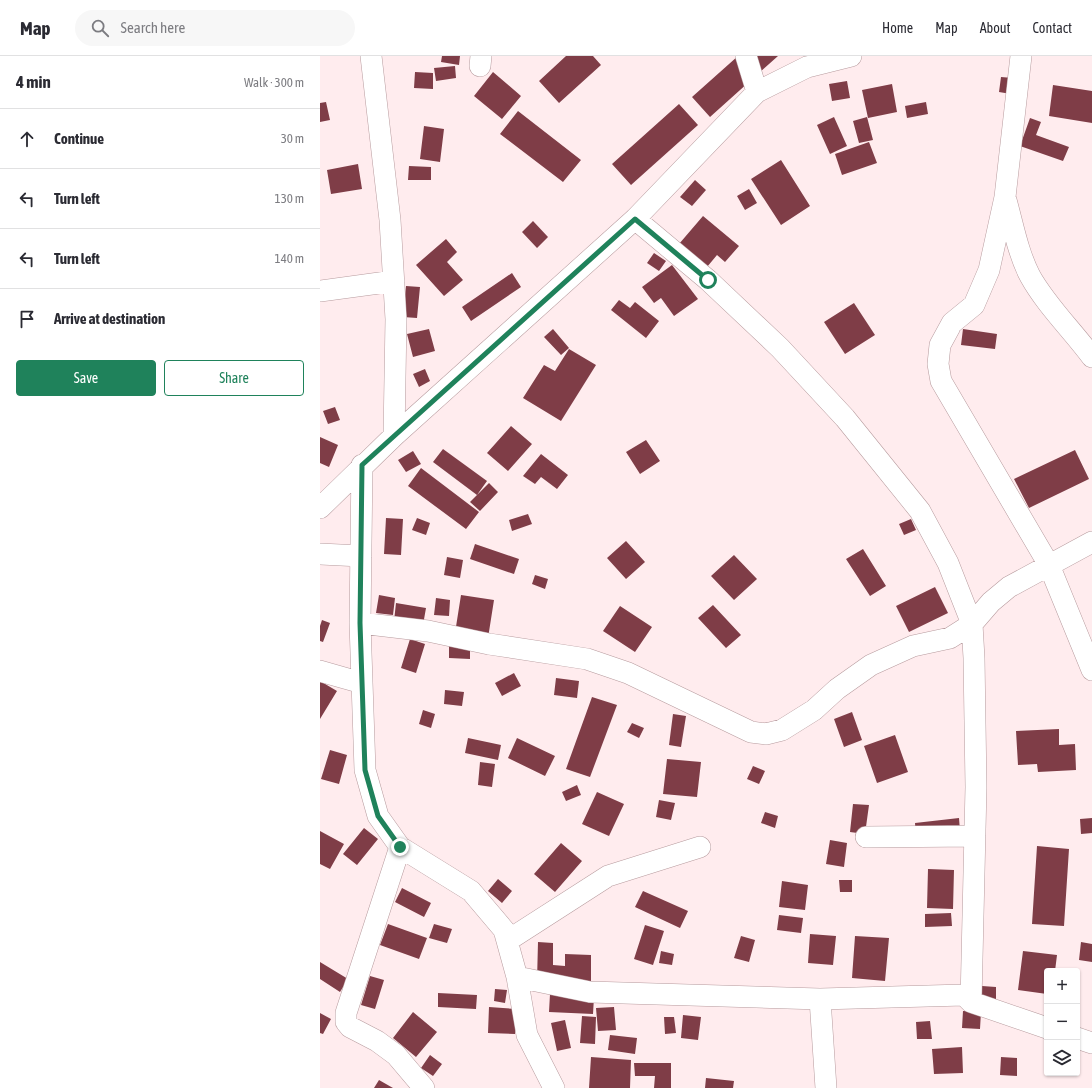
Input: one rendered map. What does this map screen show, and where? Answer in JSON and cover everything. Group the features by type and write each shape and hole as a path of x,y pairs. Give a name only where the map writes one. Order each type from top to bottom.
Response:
{"street":[{"path":"370,56 390,220 394,281 396,320 394,436"},
{"path":"746,56 757,92"},
{"path":"320,508 362,465 635,219 757,92 807,67 851,56"},
{"path":"1021,56 1005,197 989,270 984,286 974,305 952,323 940,345 938,364 941,381 1049,565 1092,670"},
{"path":"1005,197 1020,252 1030,275 1042,294 1092,357"},
{"path":"635,219 708,280 780,348 845,418 920,511 948,563 972,624 975,688 975,836 971,1002"},
{"path":"320,291 394,281"},
{"path":"362,465 360,623 365,770 378,816 400,847 471,890 504,930 517,977 527,1035 554,1088"},
{"path":"360,623 428,631 489,644 587,659 628,673 751,732 766,734 782,730 814,710 837,690 871,665 913,646 950,638 972,624 990,602 1009,587 1092,542"},
{"path":"320,554 361,556"},
{"path":"320,671 362,683"},
{"path":"866,837 975,836"},
{"path":"400,847 346,1013 346,1022 350,1027 377,1041 396,1055 424,1088"},
{"path":"507,941 608,876 700,847"},
{"path":"517,977 590,992 820,999 964,994 971,1002 1044,1027"},
{"path":"820,999 826,1088"},
{"path":"1080,1039 1092,1043"}],"building":[{"path":"442,56 460,56 459,65 441,62"},
{"path":"566,56 593,56 601,65 559,103 539,81"},
{"path":"738,56 778,56 710,117 692,97"},
{"path":"455,66 456,78 436,81 434,68"},
{"path":"415,72 433,73 433,89 414,88"},
{"path":"493,72 521,96 502,119 474,96"},
{"path":"1001,77 1013,78 1011,94 999,92"},
{"path":"847,81 850,98 832,101 829,84"},
{"path":"892,84 897,112 868,118 862,90"},
{"path":"1053,85 1092,91 1092,123 1049,116"},
{"path":"326,102 330,120 320,122 320,103"},
{"path":"926,102 928,114 907,118 905,106"},
{"path":"679,104 698,125 631,185 612,164"},
{"path":"518,111 581,160 563,182 500,134"},
{"path":"834,117 847,146 830,154 817,125"},
{"path":"867,117 873,140 859,143 853,121"},
{"path":"1030,118 1041,122 1036,135 1069,147 1063,161 1020,146"},
{"path":"424,126 444,129 440,162 420,159"},
{"path":"869,142 877,163 842,175 835,154"},
{"path":"781,160 810,206 781,225 751,179"},
{"path":"358,164 362,189 331,194 327,170"},
{"path":"409,166 431,167 431,180 408,180"},
{"path":"695,180 706,190 692,206 680,197"},
{"path":"749,189 757,203 745,210 737,196"},
{"path":"703,216 739,246 725,262 717,255 707,267 679,244"},
{"path":"533,221 548,237 537,248 522,232"},
{"path":"446,239 457,252 447,262 463,280 444,296 416,265"},
{"path":"654,253 666,261 659,271 647,263"},
{"path":"672,265 698,299 674,316 661,298 654,303 642,287"},
{"path":"512,273 521,287 471,321 462,307"},
{"path":"406,286 420,287 417,318 403,317"},
{"path":"619,300 630,308 635,302 659,321 646,338 611,310"},
{"path":"854,303 875,335 845,354 824,322"},
{"path":"429,329 435,351 413,357 407,334"},
{"path":"553,329 569,348 561,355 544,337"},
{"path":"963,329 997,334 995,349 961,345"},
{"path":"569,349 596,365 561,421 523,398 544,365 555,371"},
{"path":"425,369 430,381 419,387 413,374"},
{"path":"335,407 340,420 328,424 323,411"},
{"path":"511,426 532,444 508,471 487,453"},
{"path":"320,437 338,445 329,467 320,463"},
{"path":"646,440 660,461 640,474 626,452"},
{"path":"443,449 487,481 477,495 433,462"},
{"path":"1075,450 1089,479 1029,508 1014,479"},
{"path":"413,451 421,464 406,472 398,460"},
{"path":"541,454 568,475 557,489 541,477 535,484 523,476"},
{"path":"421,468 479,512 466,529 408,486"},
{"path":"489,483 498,492 480,511 470,502"},
{"path":"528,514 532,524 512,531 509,520"},
{"path":"386,518 403,519 401,555 384,554"},
{"path":"417,518 430,523 426,535 412,530"},
{"path":"911,519 916,530 904,535 899,524"},
{"path":"626,541 645,562 626,579 607,558"},
{"path":"475,544 519,559 514,574 470,559"},
{"path":"863,549 886,586 870,596 846,559"},
{"path":"734,555 757,579 734,600 711,576"},
{"path":"447,557 463,560 460,578 444,575"},
{"path":"535,575 548,579 545,589 532,584"},
{"path":"935,587 948,613 909,632 896,606"},
{"path":"379,595 395,598 393,615 376,613"},
{"path":"461,595 494,600 488,638 455,633"},
{"path":"436,598 450,600 449,616 434,615"},
{"path":"396,603 426,608 423,625 394,621"},
{"path":"713,605 741,635 726,648 698,618"},
{"path":"620,606 652,627 635,652 603,631"},
{"path":"322,620 330,623 323,642 320,641 320,626"},
{"path":"410,639 425,644 416,673 401,668"},
{"path":"449,642 470,643 470,659 449,658"},
{"path":"514,673 521,686 502,696 495,683"},
{"path":"556,678 579,681 577,698 554,695"},
{"path":"320,681 337,691 320,719"},
{"path":"445,690 464,692 462,706 444,704"},
{"path":"592,697 617,705 590,777 566,769"},
{"path":"423,710 435,714 431,728 419,724"},
{"path":"852,712 862,740 844,747 834,719"},
{"path":"673,714 686,716 681,747 669,745"},
{"path":"632,723 644,728 639,738 627,732"},
{"path":"1059,729 1059,745 1075,744 1076,770 1038,772 1037,764 1018,765 1016,731"},
{"path":"895,735 908,772 877,783 864,746"},
{"path":"468,738 501,745 498,760 465,753"},
{"path":"517,738 555,756 545,776 508,758"},
{"path":"330,750 347,755 339,784 321,779"},
{"path":"667,759 701,762 697,797 663,794"},
{"path":"480,762 495,764 492,787 478,785"},
{"path":"753,766 765,771 759,784 747,779"},
{"path":"577,785 581,795 566,801 562,792"},
{"path":"597,792 624,804 609,836 582,824"},
{"path":"659,800 675,803 671,820 656,817"},
{"path":"853,804 869,805 865,834 850,832"},
{"path":"765,812 778,816 775,828 761,823"},
{"path":"959,818 960,831 916,837 915,823"},
{"path":"1092,818 1092,833 1081,834 1080,819"},
{"path":"364,828 378,839 357,865 343,854"},
{"path":"320,831 344,844 330,869 320,864"},
{"path":"830,840 847,843 844,867 826,864"},
{"path":"561,843 582,861 555,892 534,874"},
{"path":"1037,846 1069,849 1064,926 1032,924"},
{"path":"928,869 954,870 953,909 927,908"},
{"path":"498,879 512,891 502,903 488,891"},
{"path":"839,880 852,880 852,892 840,892"},
{"path":"782,881 808,885 805,910 779,907"},
{"path":"402,888 431,903 424,917 395,902"},
{"path":"643,891 688,911 680,928 635,907"},
{"path":"951,913 952,926 925,927 925,914"},
{"path":"779,915 803,918 801,933 777,930"},
{"path":"388,924 427,938 419,959 380,945"},
{"path":"434,924 452,929 447,943 429,938"},
{"path":"645,925 664,931 653,965 634,959"},
{"path":"810,934 836,936 833,965 808,963"},
{"path":"741,936 755,940 749,962 734,958"},
{"path":"855,936 889,938 885,981 852,978"},
{"path":"538,942 553,943 553,965 565,966 565,954 591,955 591,984 537,981"},
{"path":"1081,942 1092,944 1092,962 1079,960"},
{"path":"661,951 674,954 672,965 659,963"},
{"path":"1023,951 1057,955 1055,968 1044,968 1044,994 1018,990"},
{"path":"320,962 348,979 340,992 320,979"},
{"path":"370,976 384,980 375,1009 361,1005"},
{"path":"982,986 996,987 996,999 981,999"},
{"path":"495,989 507,990 505,1003 494,1001"},
{"path":"438,993 477,995 476,1009 438,1007"},
{"path":"550,994 594,997 593,1014 549,1012"},
{"path":"489,1007 516,1009 515,1034 488,1033"},
{"path":"614,1007 616,1030 598,1031 596,1008"},
{"path":"963,1011 981,1012 980,1029 962,1028"},
{"path":"413,1012 437,1032 416,1057 393,1038"},
{"path":"320,1013 331,1019 323,1034 320,1033"},
{"path":"683,1015 701,1017 698,1040 681,1038"},
{"path":"582,1016 596,1017 595,1044 580,1043"},
{"path":"664,1017 674,1017 676,1033 665,1034"},
{"path":"565,1020 571,1048 557,1051 551,1023"},
{"path":"930,1021 932,1039 917,1039 916,1022"},
{"path":"610,1035 637,1038 635,1054 608,1050"},
{"path":"962,1047 963,1073 934,1074 932,1049"},
{"path":"430,1055 442,1064 433,1076 421,1068"},
{"path":"591,1057 631,1060 630,1088 589,1088"},
{"path":"1001,1057 1017,1058 1017,1076 1000,1075"},
{"path":"634,1063 671,1063 671,1088 654,1088 655,1076 635,1076"},
{"path":"706,1078 734,1081 733,1088 705,1088"},
{"path":"379,1080 393,1088 374,1088"}],"route":[{"path":"400,847 378,816 365,770 360,623 362,465 635,219 708,280"}]}
